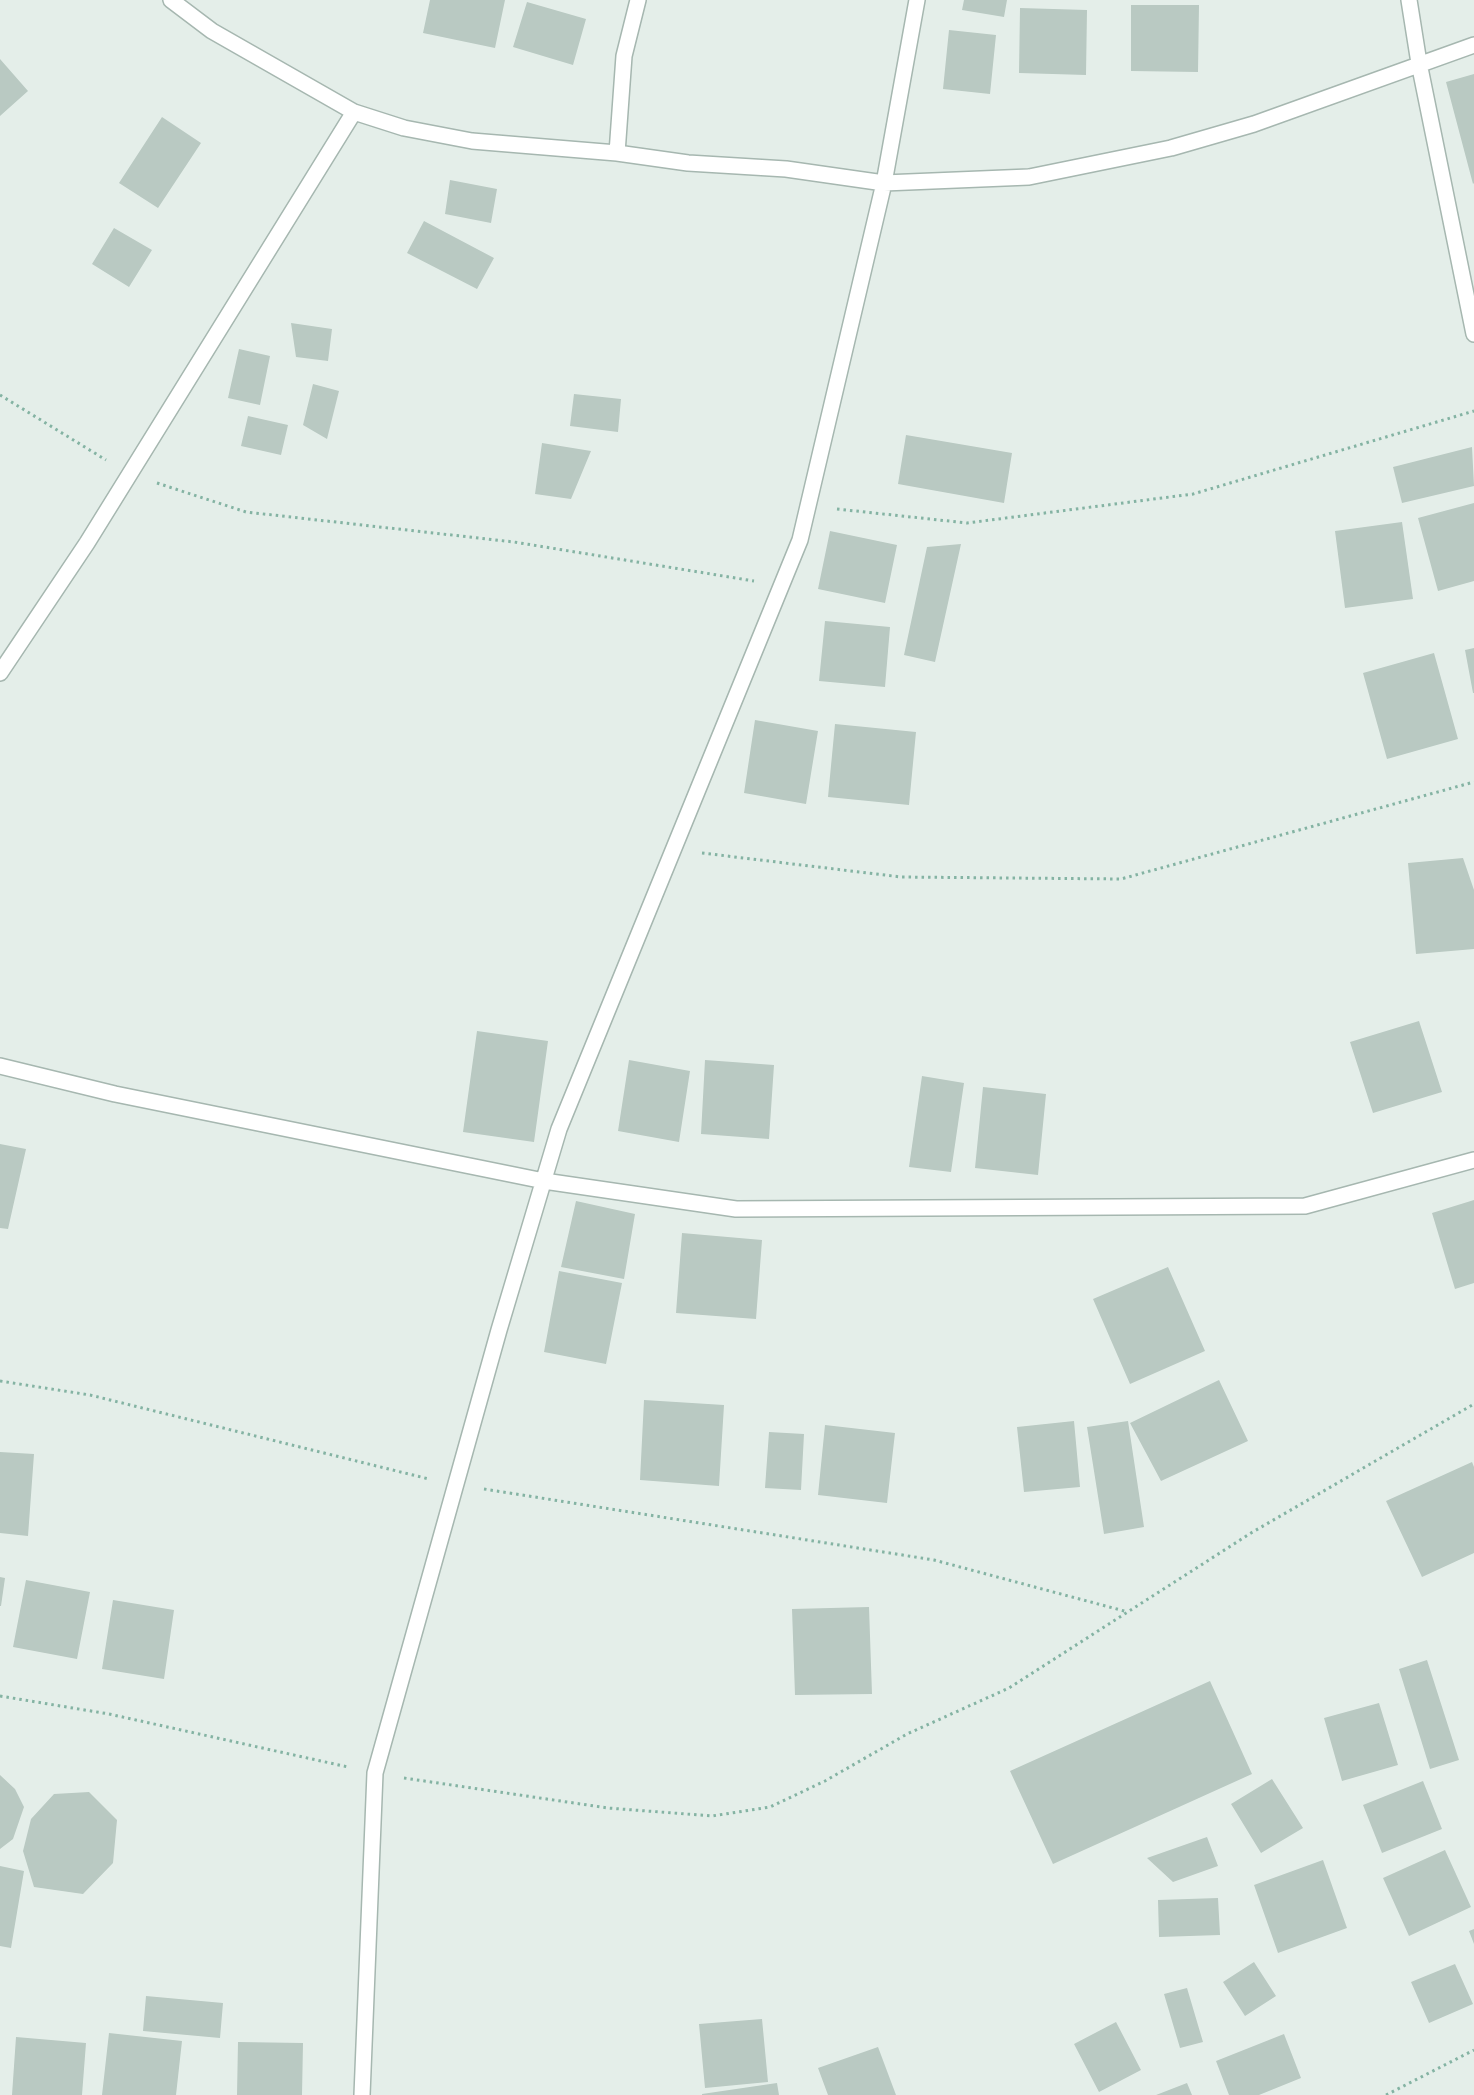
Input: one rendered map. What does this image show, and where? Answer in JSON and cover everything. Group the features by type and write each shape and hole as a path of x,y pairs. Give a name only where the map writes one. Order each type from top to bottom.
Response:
{"street":[{"path":"171,0 212,32 354,112 404,128 472,141 617,153 688,163 786,169 884,183 1029,177 1171,148 1254,124 1419,63 1474,45"},
{"path":"617,153 624,56 638,0"},
{"path":"362,2095 375,1773 455,1485 559,1129 800,540 884,183 917,0"},
{"path":"1409,0 1419,63 1474,334"},
{"path":"0,673 87,543 354,112"},
{"path":"0,1066 115,1094 544,1181 736,1208 1305,1206 1474,1160"}],"path":[{"path":"0,395 130,474 246,512 514,542 781,586"},
{"path":"808,506 967,523 1193,494 1474,410"},
{"path":"673,850 901,877 1121,879 1474,782"},
{"path":"0,1380 90,1395 455,1485 934,1560 1129,1612"},
{"path":"0,1696 109,1714 375,1773 608,1808 712,1816 770,1807 825,1781 907,1734 1009,1688 1251,1533 1474,1404"},
{"path":"1386,2095 1474,2050"}],"building":[{"path":"430,0 505,0 495,48 423,33"},
{"path":"964,0 1007,0 1004,17 962,10"},
{"path":"527,2 586,19 573,65 513,47"},
{"path":"1131,5 1199,5 1198,72 1131,71"},
{"path":"1020,8 1087,10 1086,75 1019,73"},
{"path":"949,30 996,35 990,94 943,89"},
{"path":"0,59 28,91 0,116"},
{"path":"1474,74 1474,183 1473,184 1446,82"},
{"path":"162,117 201,143 158,208 119,183"},
{"path":"450,180 497,189 491,223 445,214"},
{"path":"424,221 494,258 477,289 407,253"},
{"path":"114,228 152,250 129,287 92,264"},
{"path":"291,323 332,329 328,361 296,357"},
{"path":"239,349 270,356 260,405 228,398"},
{"path":"313,384 339,391 327,439 303,425"},
{"path":"574,394 621,399 618,432 570,426"},
{"path":"248,416 288,425 281,455 241,446"},
{"path":"906,435 1012,453 1004,503 898,484"},
{"path":"542,443 591,451 571,499 535,494"},
{"path":"1472,447 1474,486 1402,503 1393,467"},
{"path":"1474,503 1474,581 1438,591 1418,518"},
{"path":"1402,522 1413,599 1345,608 1335,531"},
{"path":"830,531 897,545 885,603 818,589"},
{"path":"961,544 935,662 904,655 927,547"},
{"path":"825,621 890,627 885,687 819,681"},
{"path":"1474,648 1474,693 1473,693 1465,650"},
{"path":"1434,653 1458,739 1387,759 1363,673"},
{"path":"755,720 818,731 806,804 744,793"},
{"path":"835,724 916,732 909,805 828,797"},
{"path":"1463,858 1474,890 1474,949 1416,954 1408,863"},
{"path":"1419,1021 1442,1092 1373,1113 1350,1042"},
{"path":"477,1031 548,1041 534,1142 463,1132"},
{"path":"629,1060 690,1071 679,1142 618,1131"},
{"path":"705,1060 774,1065 769,1139 701,1134"},
{"path":"922,1076 964,1083 951,1172 909,1167"},
{"path":"983,1087 1046,1094 1038,1175 975,1168"},
{"path":"0,1144 26,1149 8,1229 0,1228"},
{"path":"1474,1200 1474,1283 1455,1289 1432,1213"},
{"path":"576,1201 635,1214 624,1279 561,1267"},
{"path":"682,1233 762,1240 756,1319 676,1313"},
{"path":"1168,1267 1205,1351 1130,1384 1093,1299"},
{"path":"559,1271 622,1283 606,1364 544,1352"},
{"path":"1219,1380 1248,1441 1161,1481 1130,1423"},
{"path":"644,1400 724,1405 719,1486 640,1480"},
{"path":"1074,1421 1080,1487 1024,1492 1017,1427"},
{"path":"1128,1421 1144,1527 1104,1534 1087,1427"},
{"path":"825,1425 895,1433 887,1503 818,1495"},
{"path":"769,1432 804,1434 801,1490 765,1488"},
{"path":"0,1452 34,1454 28,1536 0,1533"},
{"path":"1472,1462 1474,1467 1474,1553 1422,1577 1386,1501"},
{"path":"0,1577 5,1578 1,1606 0,1606"},
{"path":"26,1580 90,1592 77,1659 13,1647"},
{"path":"113,1600 174,1610 164,1679 102,1669"},
{"path":"869,1607 872,1694 795,1695 792,1609"},
{"path":"1427,1660 1459,1760 1430,1769 1399,1669"},
{"path":"1210,1681 1252,1774 1053,1864 1010,1771"},
{"path":"1379,1703 1398,1765 1342,1781 1324,1718"},
{"path":"0,1775 15,1789 24,1807 13,1839 0,1849"},
{"path":"1272,1779 1303,1828 1261,1853 1231,1804"},
{"path":"1423,1781 1442,1829 1382,1853 1363,1805"},
{"path":"89,1792 117,1820 113,1863 83,1894 34,1887 23,1851 31,1819 54,1794"},
{"path":"1207,1837 1218,1866 1173,1882 1147,1858"},
{"path":"1445,1850 1471,1907 1409,1936 1383,1878"},
{"path":"1323,1860 1347,1928 1278,1953 1254,1885"},
{"path":"0,1866 24,1871 11,1948 0,1946"},
{"path":"1218,1898 1220,1935 1159,1937 1158,1900"},
{"path":"1474,1929 1474,1944 1469,1931"},
{"path":"1254,1962 1276,1996 1245,2016 1223,1982"},
{"path":"1455,1964 1473,2004 1429,2023 1411,1982"},
{"path":"1187,1988 1203,2042 1180,2048 1164,1994"},
{"path":"146,1996 223,2003 220,2038 143,2031"},
{"path":"762,2019 768,2082 705,2088 699,2024"},
{"path":"1116,2022 1141,2070 1099,2092 1074,2044"},
{"path":"109,2033 182,2041 176,2095 102,2095"},
{"path":"1284,2034 1301,2078 1259,2095 1229,2095 1216,2061"},
{"path":"16,2037 86,2043 82,2095 12,2095"},
{"path":"238,2042 303,2043 302,2095 237,2095"},
{"path":"878,2047 896,2095 828,2095 818,2068"},
{"path":"777,2083 779,2095 702,2095 702,2094"},
{"path":"1187,2083 1192,2095 1156,2095"}]}
